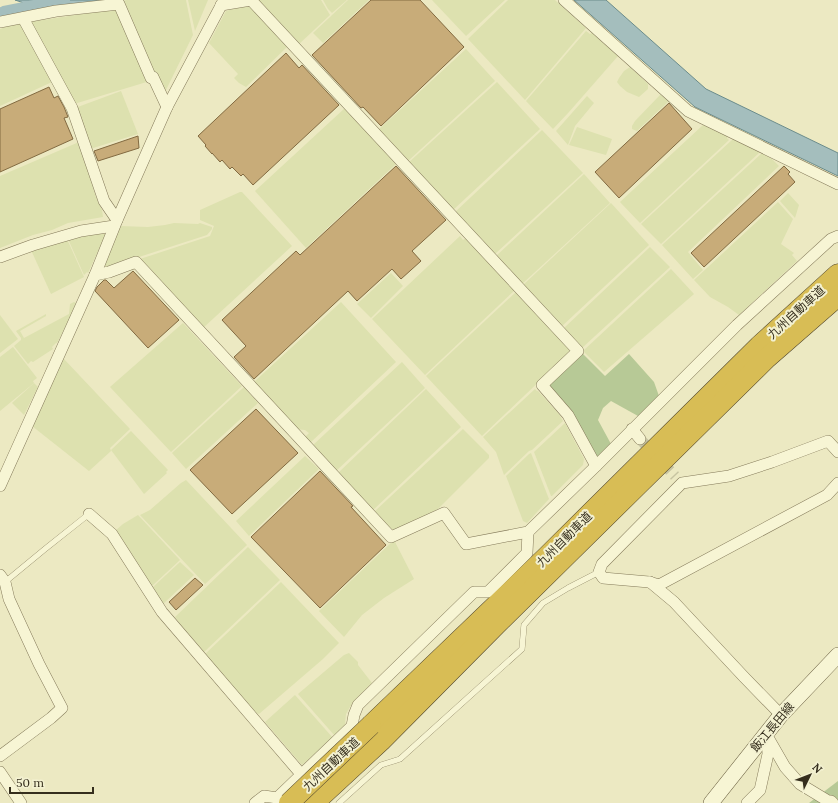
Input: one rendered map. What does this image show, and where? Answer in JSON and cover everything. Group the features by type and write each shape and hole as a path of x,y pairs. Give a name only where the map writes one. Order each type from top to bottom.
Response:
{"highway":[{"name":"九州自動車道","path":"551,562 759,346 838,274"},
{"name":"九州自動車道","path":"314,803 376,733 492,619 767,358 838,296"},
{"name":"九州自動車道","path":"289,795 376,733"}],"main road":[{"name":"飯江長田線","path":"710,803 781,715 838,655"}],"street":[{"path":"0,486 95,275 167,107 222,3 251,0 578,351 542,385 568,415 596,466"},
{"path":"564,0 688,111 838,184"},
{"path":"0,22 56,12 119,4 151,78 154,77 167,107"},
{"path":"23,18 72,108 104,201 116,223"},
{"path":"0,258 33,245 80,231 116,223"},
{"path":"95,275 109,272 136,262 391,537 444,513 466,544 528,532 737,325 831,239 838,236"},
{"path":"632,429 640,439"},
{"path":"838,452 828,441 729,476 678,479 602,564 599,572 603,578 649,582 659,585 827,495 838,483"},
{"path":"89,514 112,534 162,612 301,774"},
{"path":"289,795 301,774 352,726 358,705 474,592 488,592 527,553 528,532"},
{"path":"0,756 62,708 39,664 9,599 2,579"},
{"path":"649,582 674,602 781,715"},
{"path":"747,803 760,790 768,754 766,734"},
{"path":"766,734 785,767 800,784 833,803"},
{"path":"0,772 21,803"},
{"path":"255,803 264,796 277,798 289,795 303,803"}],"lane":[{"path":"2,579 45,549 89,514"},
{"path":"339,803 381,765 400,759 522,649 524,626 543,603 599,572"}],"green space":[{"path":"126,0 186,0 193,35 164,94 120,2"},
{"path":"188,0 208,0 195,31"},
{"path":"256,0 321,0 330,15 298,45"},
{"path":"323,0 347,0 332,13"},
{"path":"348,0 369,0 323,43 313,33"},
{"path":"432,0 505,0 466,36"},
{"path":"508,0 555,0 586,28 525,100 468,39"},
{"path":"244,6 252,8 287,47 246,87 234,78 238,74 209,43 226,11"},
{"path":"116,9 150,81 74,104 29,22"},
{"path":"19,23 21,24 52,82 0,106 0,29"},
{"path":"586,31 590,34 592,33 618,56 553,129 526,101"},
{"path":"466,49 495,81 408,161 377,131"},
{"path":"630,67 648,84 648,89 639,97 627,92 617,82 624,71"},
{"path":"497,82 540,129 452,211 408,163"},
{"path":"121,91 138,134 90,149 75,108"},
{"path":"661,94 669,101 637,131 632,129 635,121"},
{"path":"587,96 594,103 575,126 568,145 556,131"},
{"path":"345,108 396,164 306,248 255,191"},
{"path":"703,125 728,136 727,138 729,140 640,223 620,202"},
{"path":"577,127 612,139 606,155 569,145"},
{"path":"542,130 583,173 495,254 492,254 454,213"},
{"path":"733,139 760,152 661,244 641,224"},
{"path":"79,142 103,217 68,223 0,248 0,176"},
{"path":"762,153 771,158 779,166 688,252 703,270 693,279 662,245"},
{"path":"584,174 610,203 521,285 495,257"},
{"path":"242,192 292,246 202,329 137,260 210,236 214,226 200,220 200,210"},
{"path":"788,193 799,205 795,218 780,201"},
{"path":"778,202 793,219 781,244 794,253 792,255 797,261 739,315 710,297 694,280"},
{"path":"611,203 649,245 561,327 523,285"},
{"path":"174,223 200,223 212,227 212,229 207,235 102,269 120,226 148,227"},
{"path":"101,231 106,234 88,273 87,272 84,275 68,239"},
{"path":"460,236 463,240 466,238 515,290 425,375 372,319"},
{"path":"67,239 84,277 51,294 31,250"},
{"path":"650,247 670,267 582,348 564,328"},
{"path":"671,269 694,294 604,372 583,351"},
{"path":"391,273 403,286 371,318 357,304"},
{"path":"516,292 569,348 570,351 482,436 426,376"},
{"path":"74,302 76,303 68,322 57,343 52,347 53,349 28,364 14,346 21,340 16,331 46,314 46,316 20,331 24,338 69,314 70,304"},
{"path":"341,302 396,362 310,443 305,437 309,433 305,430 295,429 253,383"},
{"path":"0,315 18,339 0,353"},
{"path":"183,323 242,386 171,452 110,387"},
{"path":"13,347 37,378 33,381 34,383 0,411 0,357"},
{"path":"583,354 605,376 629,354 654,382 659,396 638,416 611,401 603,408 598,420 611,444 598,458 547,387"},
{"path":"63,358 130,429 110,448 111,451 89,471 32,426"},
{"path":"402,362 425,388 336,471 312,446"},
{"path":"34,383 38,387 24,415 12,403"},
{"path":"244,387 258,403 186,469 172,453"},
{"path":"426,389 461,427 372,511 338,473"},
{"path":"535,389 559,414 563,421 504,475 496,452 483,437"},
{"path":"565,423 584,459 583,465 551,496 534,452"},
{"path":"463,429 489,455 489,458 438,509 397,530 388,528 374,512"},
{"path":"131,431 168,470 166,472 167,473 144,494 111,450"},
{"path":"531,453 549,499 527,523 523,521 506,476"},
{"path":"305,456 319,469 249,536 236,521"},
{"path":"186,480 247,545 205,584 140,515 150,510"},
{"path":"138,515 180,560 152,586 124,542 114,532 123,524"},
{"path":"394,540 414,579 384,598 362,615 344,637 319,611"},
{"path":"248,547 280,580 203,653 192,642 175,617"},
{"path":"180,562 194,575 163,604 153,587"},
{"path":"281,582 339,643 323,659 259,714 255,713 204,655"},
{"path":"349,653 358,662 358,665 372,683 350,707 346,714 345,724 342,730 335,736 298,694 344,655"},
{"path":"295,695 333,738 302,765 265,722"},
{"path":"838,781 838,803 809,803"}],"water":[{"path":"15,0 121,0 42,10 39,1 24,3"},
{"path":"574,0 606,0 706,89 838,153 838,176 695,107"}],"building":[{"path":"371,0 420,0 464,47 381,126 363,107 361,108 312,55"},
{"path":"286,53 299,68 302,65 339,105 253,185 243,174 241,176 232,167 230,169 222,160 220,162 198,136"},
{"path":"49,87 54,98 58,96 64,107 68,117 64,118 73,139 0,172 0,109"},
{"path":"669,103 692,129 619,198 595,172"},
{"path":"138,136 139,148 98,161 94,151"},
{"path":"396,166 446,220 412,251 421,261 401,279 392,269 357,301 348,291 254,379 234,357 246,346 222,320 296,251 300,255"},
{"path":"784,166 790,172 788,174 795,182 704,267 691,253"},
{"path":"133,271 179,320 148,348 95,291 104,280 106,280 114,288"},
{"path":"256,409 298,453 232,514 190,470"},
{"path":"320,471 353,506 351,507 386,545 320,608 251,537"},
{"path":"195,578 203,585 176,610 169,602"}],"waterway":[{"path":"0,14 64,0"}],"tunnel":[{"path":"640,439 675,476"}]}
